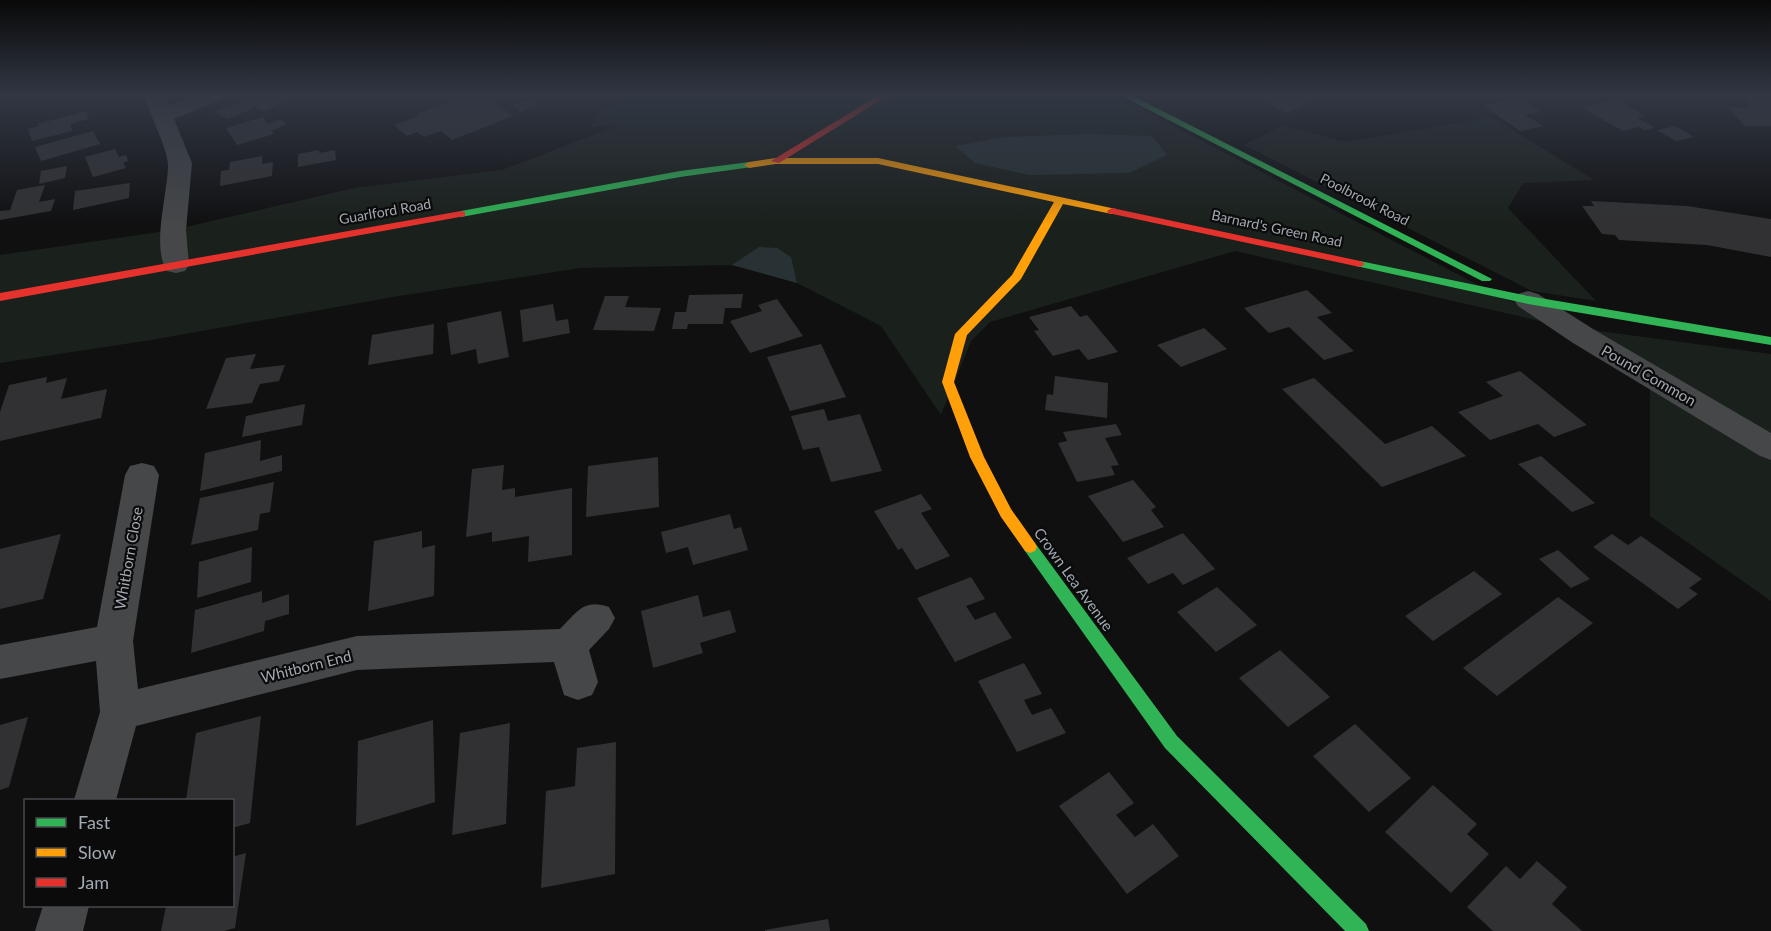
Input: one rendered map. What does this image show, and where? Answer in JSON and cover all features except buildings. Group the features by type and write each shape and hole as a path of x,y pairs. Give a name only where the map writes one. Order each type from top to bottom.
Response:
{"main road":[{"path":"776,161 813,138"},
{"name":"Poolbrook Road","path":"1210,138 1528,300"},
{"name":"Barnard's Green Road","path":"776,161 878,161 1528,300 1771,341"},
{"name":"Guarlford Road","path":"0,297 680,174 776,161"},
{"name":"Crown Lea Avenue","path":"1061,199 1017,277 961,334 948,382 977,457 1006,513 1171,742 1359,931"}],"street":[{"path":"171,138 180,163 173,230 176,265"},
{"name":"Pound Common","path":"1528,300 1583,336 1771,448"},
{"name":"Whitborn Close","path":"96,799 120,712 114,641 142,475"},
{"path":"579,682 569,645 596,618"},
{"path":"0,662 114,641"},
{"name":"Whitborn End","path":"120,712 357,653 569,645"},
{"path":"59,931 66,907"}],"shaded area":[{"path":"584,138 1197,138 1505,299 1599,331 1771,354 1771,601 1650,516 1650,384 1544,322 1235,251 990,322 971,341 941,415 881,326 797,283 732,265 580,268 0,363 0,255 173,230 354,188 502,170"},
{"path":"998,138 1154,138 1167,155 1129,173 1030,175 975,163 955,146"},
{"path":"1257,138 1332,138 1345,142 1366,138 1527,138 1594,180 1523,183 1508,208 1596,301 1532,291 1244,145"},
{"path":"759,247 777,248 791,257 797,283 732,265"}],"traffic: fast":[{"path":"1209,138 1486,279"},
{"path":"461,214 680,174 749,165"},
{"path":"1360,264 1528,300 1771,341"},
{"path":"1030,547 1171,742 1359,931"}],"traffic: slow":[{"path":"749,165 776,161 878,161 1112,211"},
{"path":"1030,547 1006,513 977,457 948,382 961,334 1017,277 1061,199"}],"traffic: jam":[{"path":"776,161 813,138"},
{"path":"1112,211 1360,264"},
{"path":"0,297 461,214"}]}
